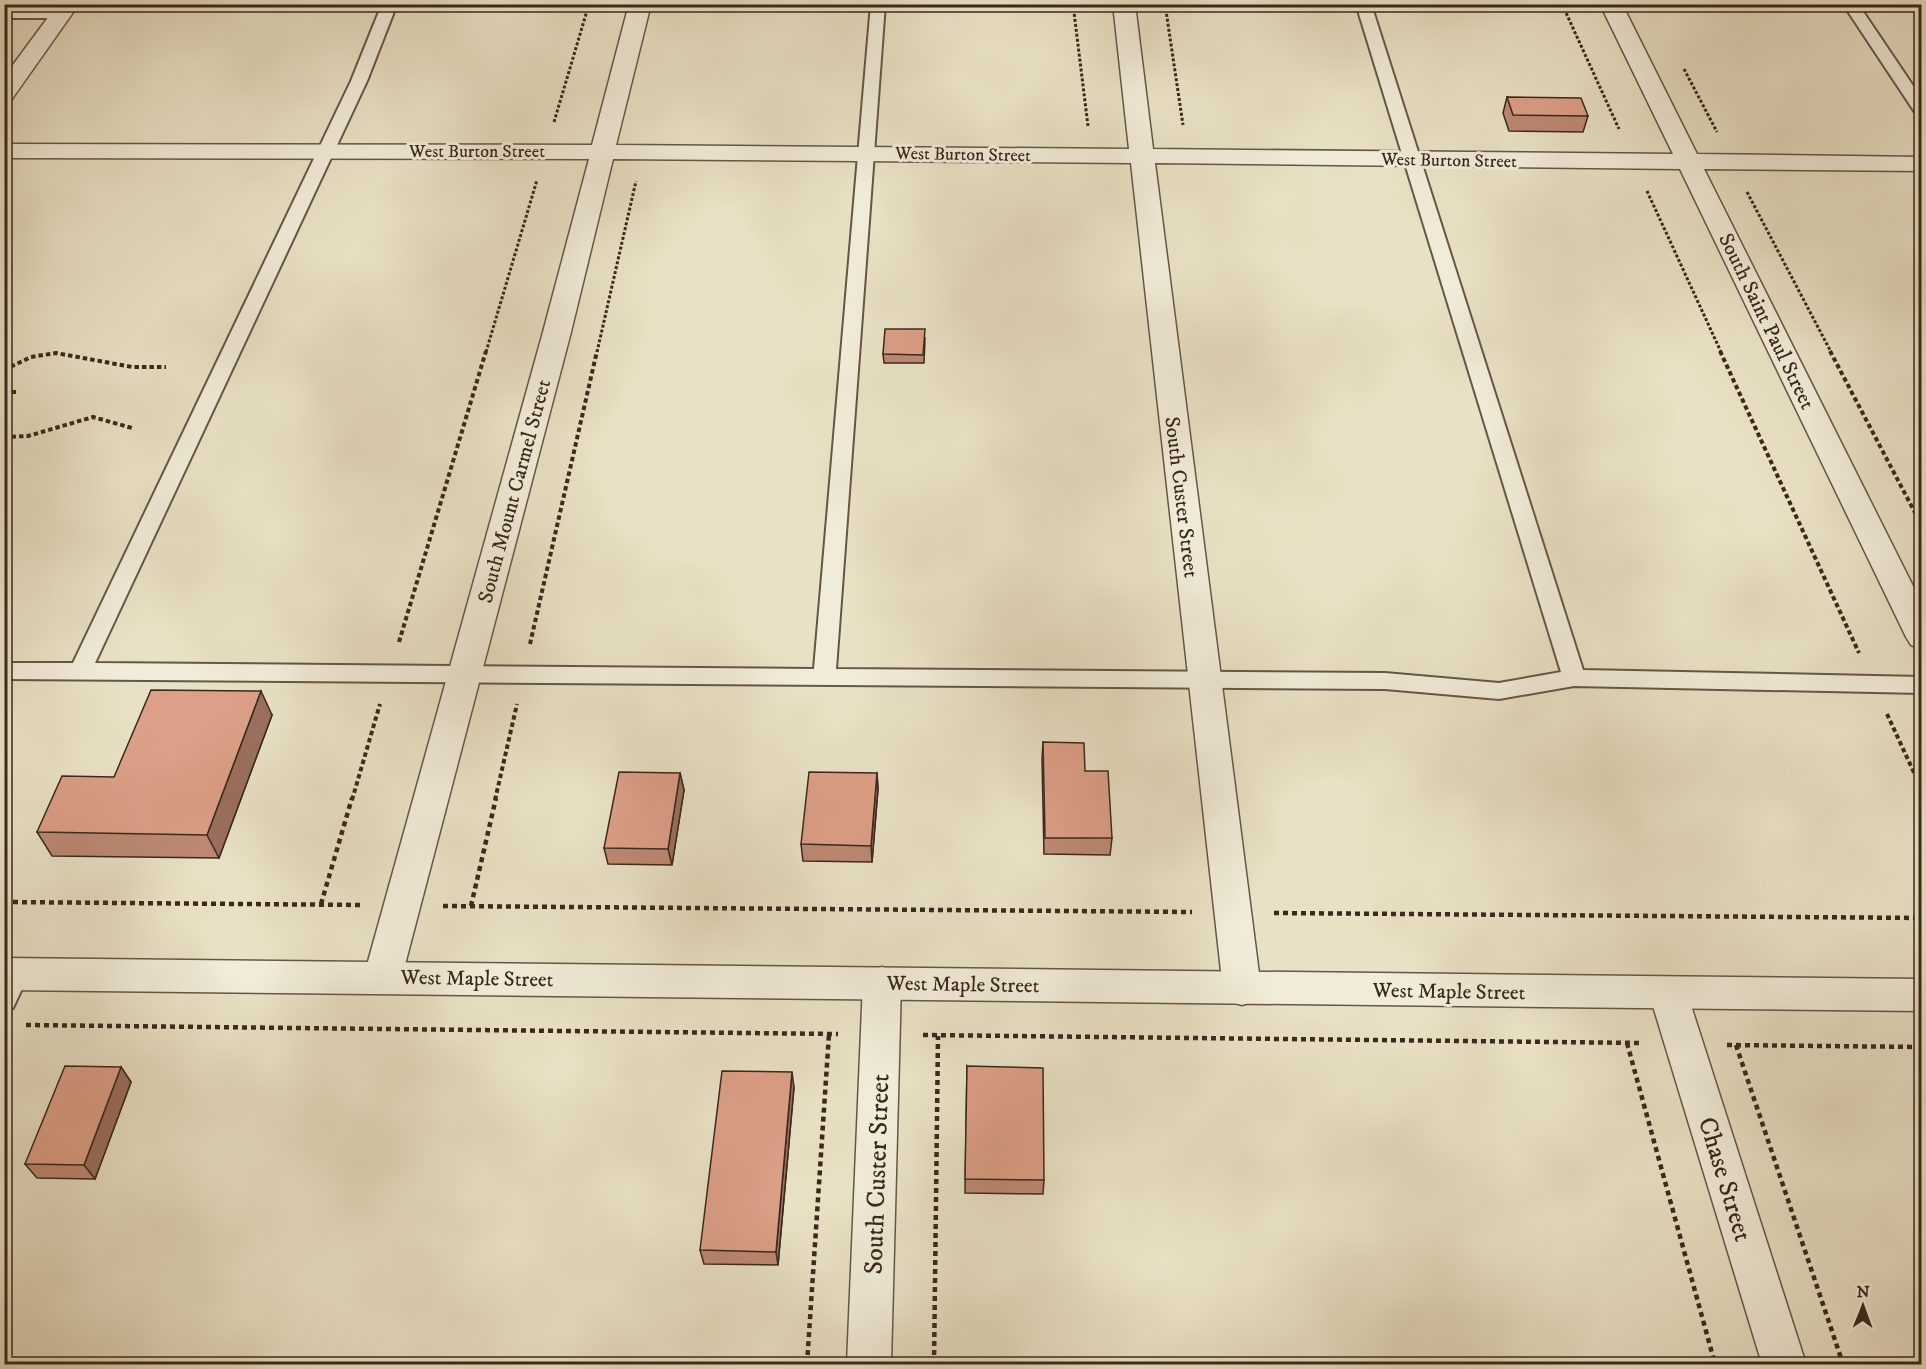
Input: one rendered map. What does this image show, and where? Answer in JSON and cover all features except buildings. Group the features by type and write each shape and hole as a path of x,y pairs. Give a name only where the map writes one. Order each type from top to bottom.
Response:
{"street":[{"name":"South Mount Carmel Street","path":"383,976 554,344 640,4"},
{"name":"South Custer Street","path":"1124,4 1242,988"},
{"name":"South Saint Paul Street","path":"1611,4 1922,638"},
{"path":"4,94 66,9"},
{"name":"West Burton Street","path":"4,151 867,153 1922,164"},
{"name":"West Maple Street","path":"8,982 383,976 1922,995"},
{"name":"South Custer Street","path":"869,1365 882,983"},
{"name":"Chase Street","path":"1668,993 1784,1365"}],"lane":[{"path":"80,671 359,81 390,4"},
{"path":"824,677 878,4"},
{"path":"1363,4 1574,678"},
{"path":"1850,4 1922,111"},
{"path":"4,14 66,9"},
{"path":"4,671 1385,681 1499,691 1574,678 1922,685"}],"path":[{"path":"321,904 589,4"},
{"path":"1073,4 1092,156"},
{"path":"1166,4 1188,157"},
{"path":"1562,4 1922,790"},
{"path":"1682,64 1922,526"},
{"path":"471,906 642,152"},
{"path":"4,370 31,357 56,352 132,367 166,367"},
{"path":"4,392 17,392"},
{"path":"4,437 28,436 93,417 132,428"},
{"path":"4,902 1922,918"},
{"path":"16,1024 1922,1047"},
{"path":"807,1365 829,1034"},
{"path":"934,1365 938,1036"},
{"path":"1627,1043 1715,1365"},
{"path":"1736,1045 1843,1365"}]}
